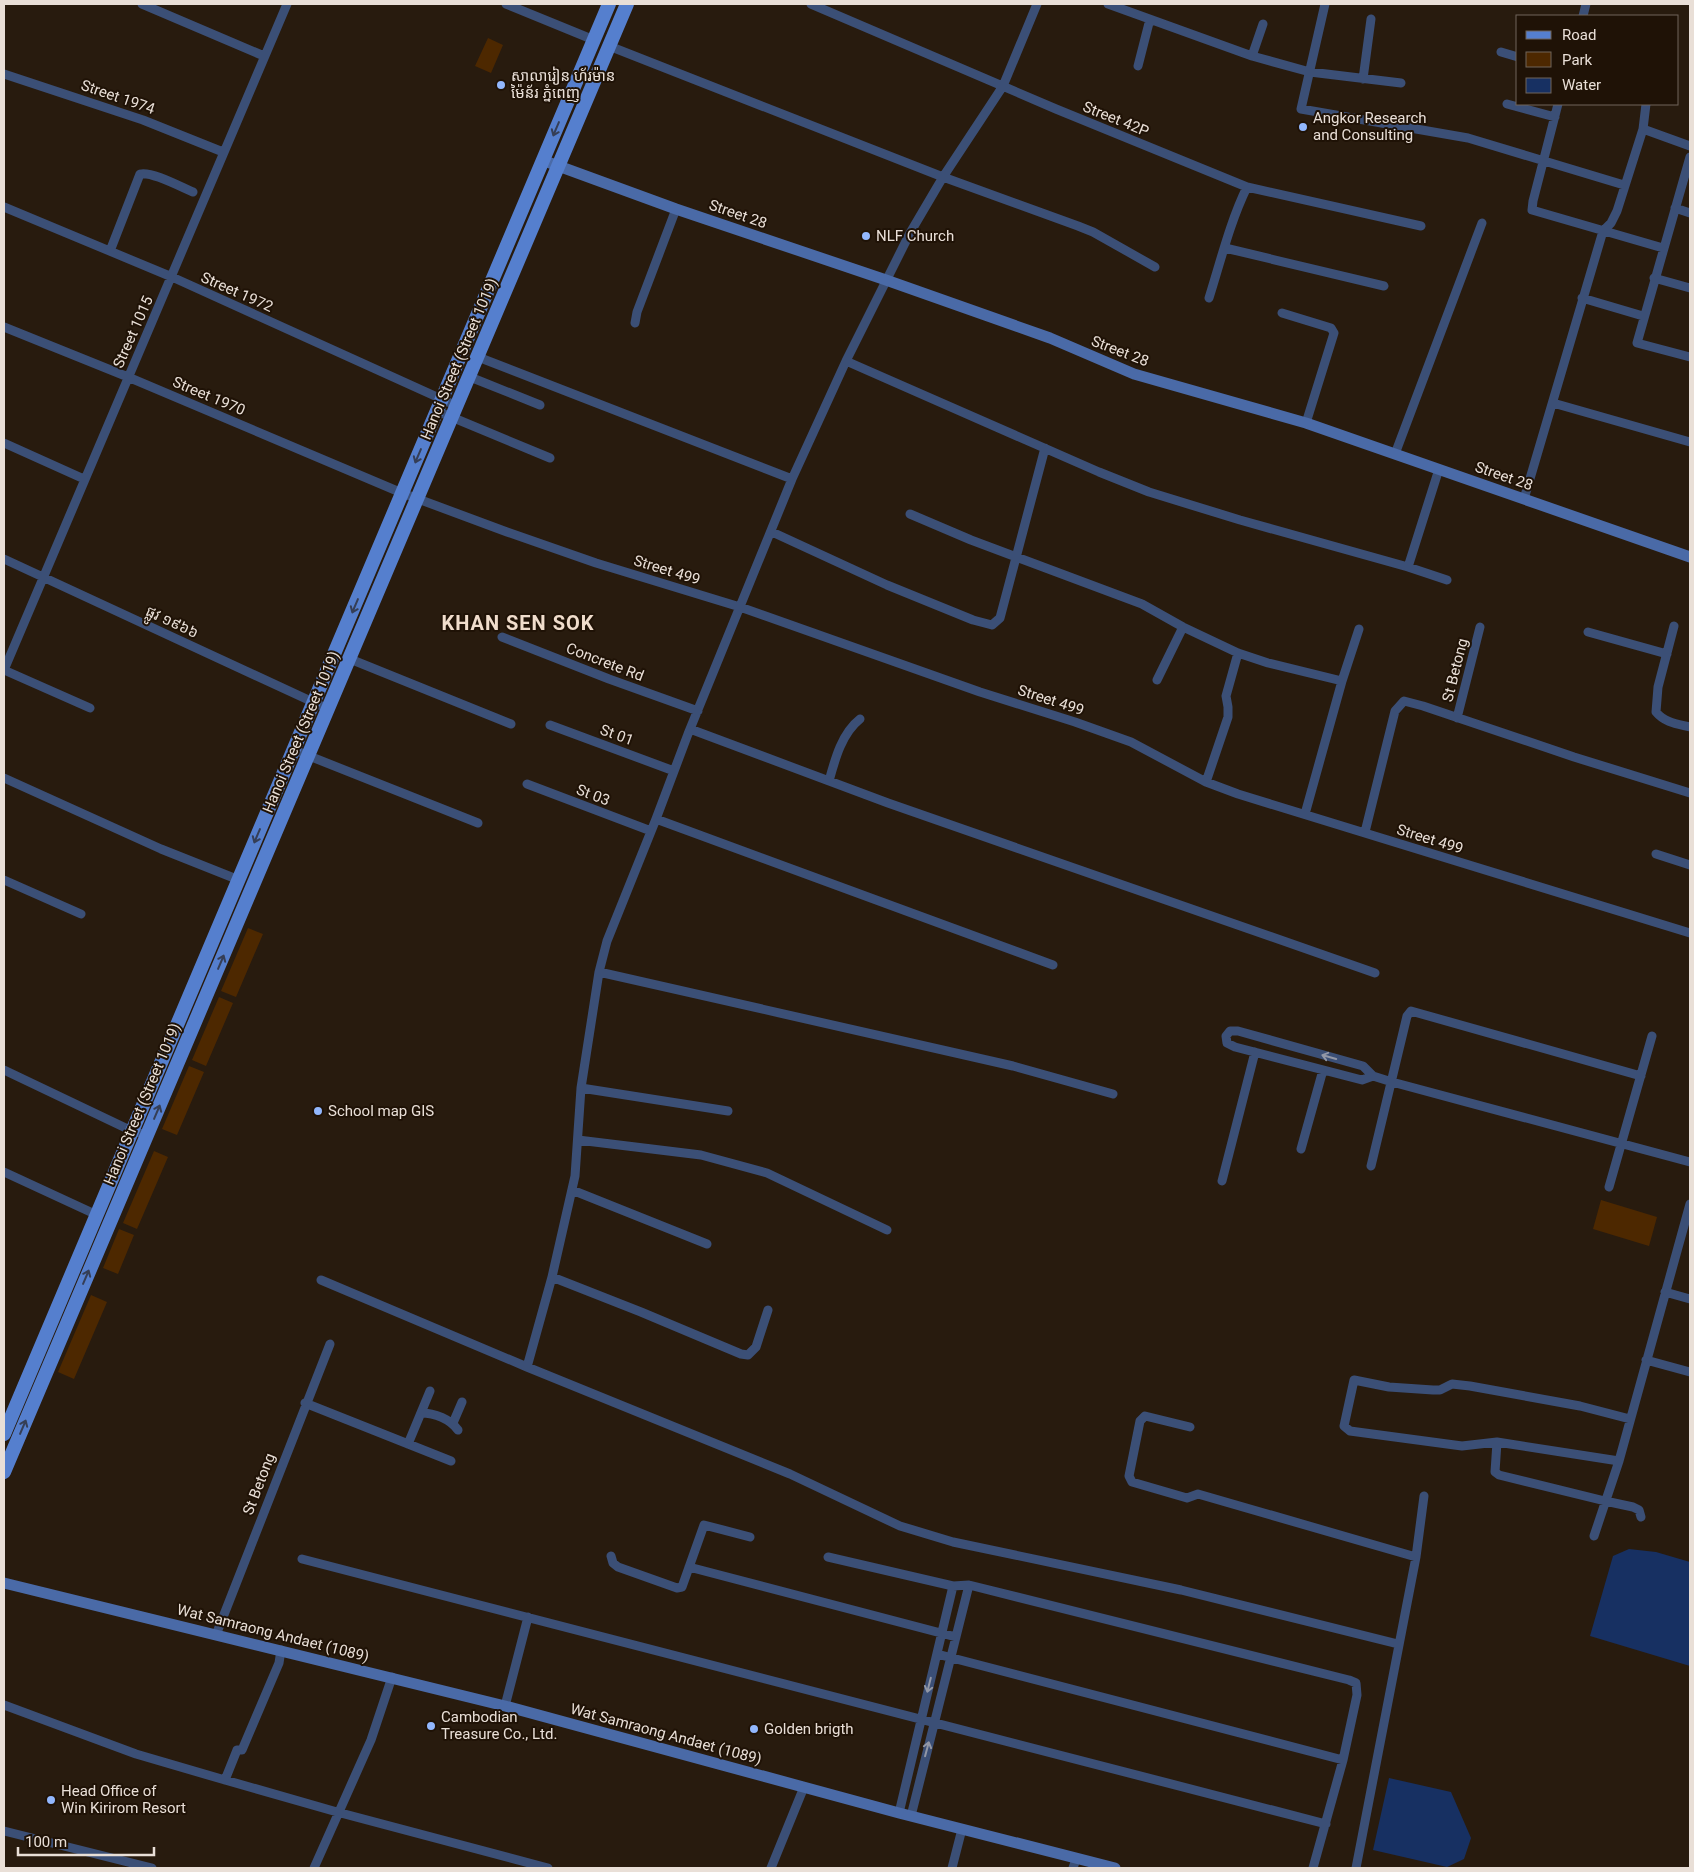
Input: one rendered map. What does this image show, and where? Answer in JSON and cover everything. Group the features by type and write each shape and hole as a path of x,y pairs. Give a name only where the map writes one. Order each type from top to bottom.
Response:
{"main road":[{"name":"Hanoi Street (Street 1019)","path":"4,1434 609,4"},
{"name":"Hanoi Street (Street 1019)","path":"4,1472 627,4"}],"street":[{"path":"142,4 264,56"},
{"name":"Street 1015","path":"4,670 287,4"},
{"path":"506,4 594,40"},
{"name":"Street 42P","path":"811,4 1247,187 1421,226"},
{"path":"527,1367 552,1277 576,1176 581,1088 598,972 607,941 690,729 772,532 792,479 846,361 910,233 943,177 1003,86 1037,4"},
{"path":"1108,4 1252,56 1310,72 1401,83"},
{"path":"1325,4 1301,109 1468,138 1624,185"},
{"path":"1138,66 1150,19"},
{"path":"1363,79 1372,19"},
{"path":"1252,56 1264,24"},
{"path":"609,46 943,177 1093,232 1155,267"},
{"path":"1500,52 1516,56"},
{"name":"Street 1974","path":"4,74 144,120 223,152"},
{"path":"1507,104 1555,117"},
{"path":"1558,105 1532,210 1663,248"},
{"path":"1524,499 1603,231 1611,223 1617,212 1643,128 1646,105"},
{"path":"1643,128 1690,146"},
{"path":"1690,156 1643,316 1637,343 1690,357"},
{"name":"Street 28","path":"542,160 676,209 1050,338 1134,374 1306,423 1690,557"},
{"path":"110,251 140,174 152,175 194,192"},
{"path":"1209,298 1230,227 1247,187"},
{"name":"Street 1972","path":"4,207 172,277 550,458"},
{"path":"1675,208 1690,213"},
{"path":"636,323 637,312 676,209"},
{"path":"1395,454 1482,223"},
{"path":"1225,248 1384,286"},
{"path":"1654,278 1690,288"},
{"path":"1582,298 1643,316"},
{"path":"1282,313 1331,328 1334,333 1306,423"},
{"name":"Street 1970","path":"4,327 128,377 402,493"},
{"path":"478,357 792,479"},
{"path":"846,361 1149,492 1447,580"},
{"path":"470,377 540,405"},
{"path":"1553,403 1690,442"},
{"path":"4,443 84,479"},
{"path":"772,532 887,585 973,620 992,624 1000,618 1045,448"},
{"path":"1408,567 1439,469"},
{"name":"Street 499","path":"402,493 596,563 740,607 980,692 1131,742 1206,782 1238,794 1690,933"},
{"path":"910,514 1142,604 1183,627 1238,653 1268,663 1342,680"},
{"name":"ផ្លូវ ១៩៦៦","path":"4,559 328,708"},
{"path":"1674,626 1658,687 1656,712 1660,717 1672,723 1690,727"},
{"path":"1157,680 1183,627"},
{"name":"St Betong","path":"1457,718 1480,628"},
{"path":"1305,814 1342,680 1359,629"},
{"path":"1588,632 1667,654"},
{"name":"Concrete Rd","path":"502,637 698,711"},
{"path":"1206,782 1228,717 1226,696 1238,653"},
{"path":"350,658 510,724"},
{"path":"4,670 90,708"},
{"path":"1365,832 1395,711 1404,701 1690,793"},
{"path":"829,781 834,762 846,734 860,718"},
{"name":"St 01","path":"550,725 674,771"},
{"path":"690,729 1016,848 1375,973"},
{"path":"294,750 478,823"},
{"path":"4,778 161,849 239,880"},
{"name":"St 03","path":"526,784 651,831"},
{"path":"656,819 1053,965"},
{"path":"1656,854 1690,864"},
{"path":"4,880 81,914"},
{"path":"598,972 1013,1066 1113,1094"},
{"path":"1371,1166 1407,1016 1411,1011 1640,1076"},
{"path":"1373,1076 1362,1080 1255,1052 1227,1043 1226,1036 1230,1031 1238,1031 1363,1066 1373,1076 1392,1082 1622,1142 1690,1162"},
{"path":"1609,1187 1652,1036"},
{"path":"1222,1181 1255,1052"},
{"path":"4,1070 132,1131 147,1135"},
{"path":"1301,1149 1323,1070"},
{"path":"581,1088 728,1110"},
{"path":"578,1140 701,1155 768,1173 887,1230"},
{"path":"4,1172 97,1215"},
{"path":"572,1190 708,1244"},
{"path":"1594,1536 1619,1461 1665,1292 1687,1228 1690,1204"},
{"path":"552,1277 748,1355 756,1347 768,1310"},
{"path":"321,1280 527,1367 790,1474 900,1526 953,1542 1181,1590 1398,1644"},
{"path":"1665,1292 1690,1299"},
{"name":"St Betong","path":"216,1635 330,1344"},
{"path":"1646,1360 1690,1372"},
{"path":"1619,1461 1497,1442 1462,1446 1350,1431 1344,1426 1354,1380 1389,1387 1432,1390 1440,1390 1452,1384 1470,1386 1580,1406 1630,1419"},
{"path":"408,1444 430,1391"},
{"path":"421,1413 429,1413 456,1426 462,1402"},
{"path":"306,1403 452,1461"},
{"path":"1190,1427 1145,1416 1140,1421 1129,1476 1132,1482 1187,1498 1198,1494 1416,1557"},
{"path":"1497,1442 1495,1472 1499,1475 1605,1501 1634,1506 1639,1510 1641,1517"},
{"path":"1356,1868 1416,1557 1424,1496"},
{"path":"610,1556 613,1563 618,1566 677,1588 682,1586 704,1526 750,1538"},
{"path":"828,1557 953,1586 969,1584 1349,1680 1356,1684 1357,1695 1343,1760 1313,1868"},
{"path":"302,1559 1326,1824"},
{"path":"689,1567 956,1637"},
{"name":"Wat Samraong Andaet (1089)","path":"4,1583 392,1677 962,1829 1074,1863 1115,1868"},
{"path":"911,1816 969,1584"},
{"path":"898,1813 953,1586"},
{"path":"505,1706 528,1617"},
{"path":"224,1780 237,1750 242,1750 279,1663 281,1650"},
{"path":"937,1654 1343,1760"},
{"path":"314,1868 371,1740 392,1677"},
{"path":"4,1705 136,1754 338,1812 548,1868"},
{"path":"771,1868 804,1787"},
{"path":"952,1868 962,1829"},
{"path":"4,1831 152,1868"}],"green space":[{"path":"488,38 503,45 491,73 475,66"},
{"path":"248,928 263,934 236,997 221,991"},
{"path":"219,997 233,1003 206,1066 192,1060"},
{"path":"189,1066 204,1072 177,1135 162,1129"},
{"path":"154,1151 168,1157 137,1229 123,1223"},
{"path":"1601,1200 1657,1217 1649,1246 1593,1229"},
{"path":"119,1229 134,1235 118,1274 103,1268"},
{"path":"91,1295 107,1302 74,1379 58,1372"}],"water":[{"path":"1629,1549 1656,1552 1690,1562 1690,1666 1590,1636 1613,1556"},
{"path":"1389,1778 1451,1792 1471,1838 1464,1859 1447,1867 1373,1850"}],"place":[{"name":"សាលារៀន ហ័រម៉ាន ម៉ៃន័រ ភ្នំពេញ","path":"501,85"},
{"name":"Angkor Research and Consulting","path":"1303,127"},
{"name":"NLF Church","path":"866,236"},
{"name":"School map GIS","path":"318,1111"},
{"name":"Cambodian Treasure Co., Ltd.","path":"431,1726"},
{"name":"Golden brigth","path":"754,1729"},
{"name":"Head Office of Win Kirirom Resort","path":"51,1800"}],"district":[{"name":"KHAN SEN SOK","path":"518,623"}]}
